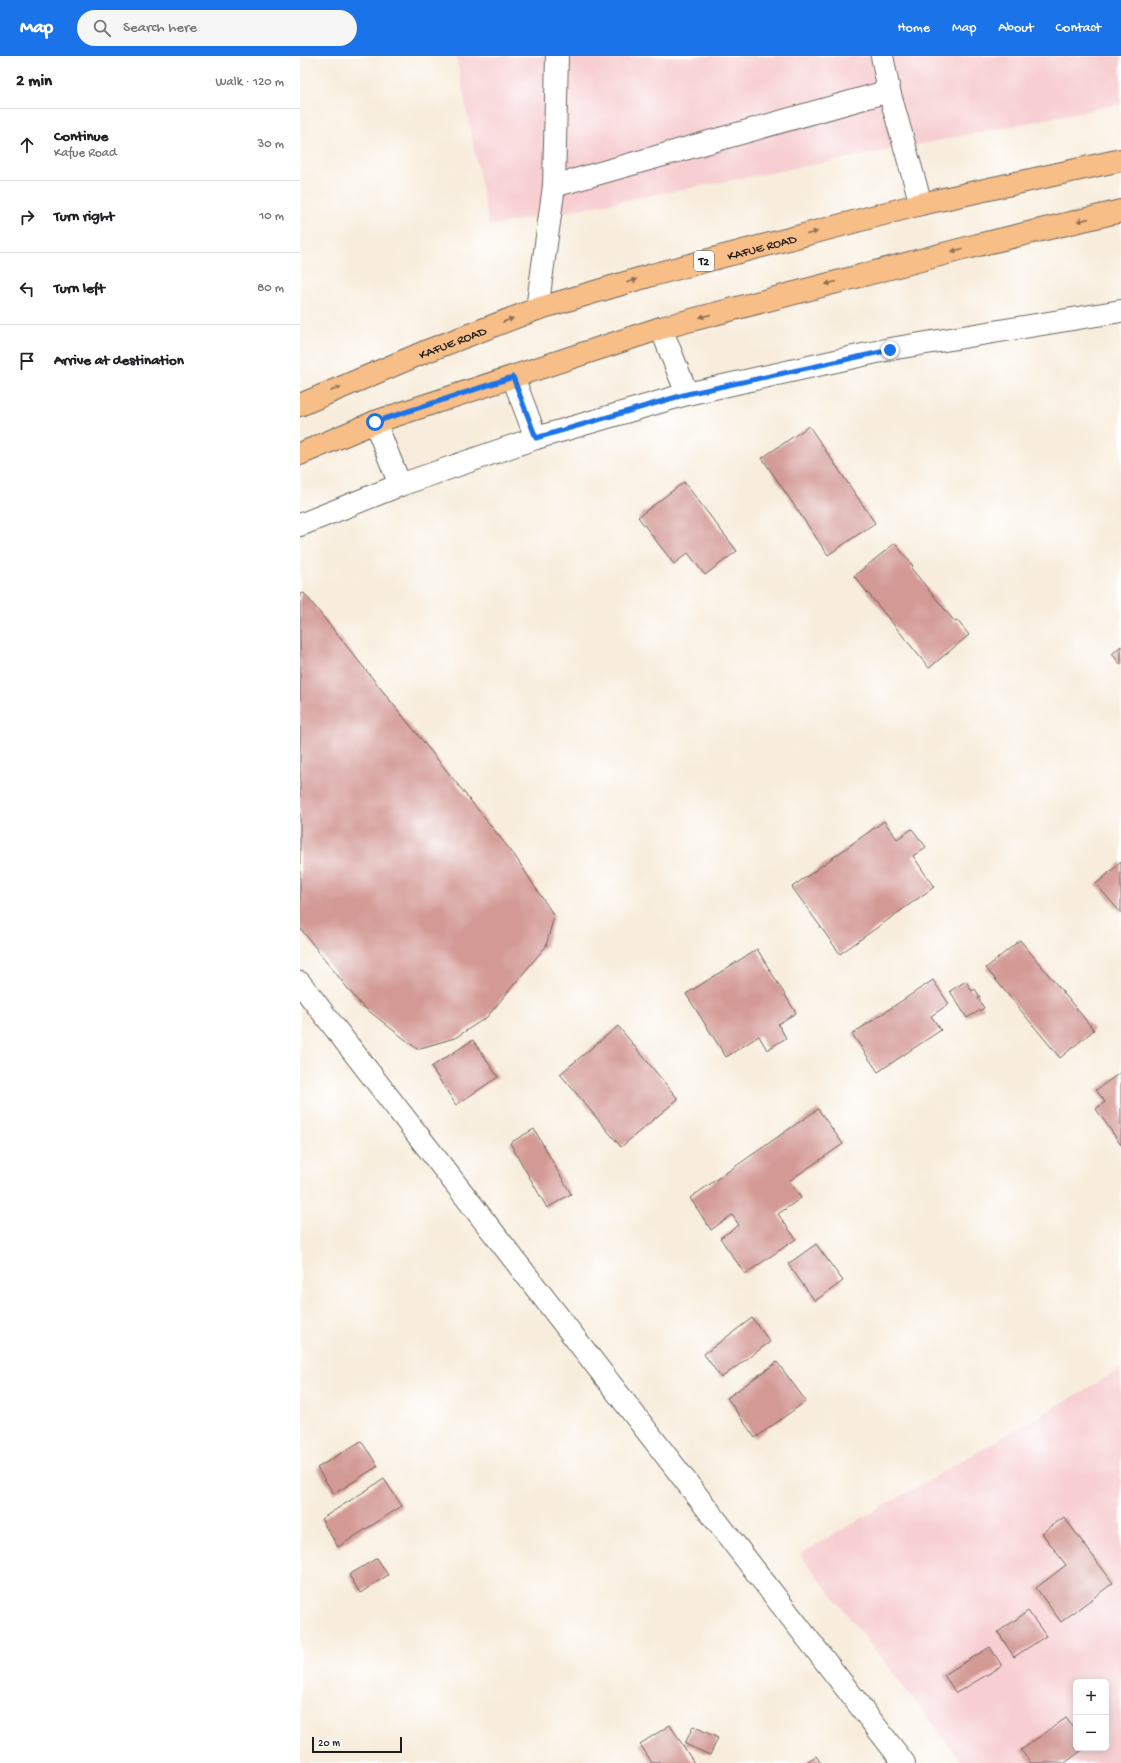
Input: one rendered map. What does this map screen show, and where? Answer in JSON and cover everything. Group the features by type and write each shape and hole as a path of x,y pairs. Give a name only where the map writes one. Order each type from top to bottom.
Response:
{"main road":[{"name":"KAFUE ROAD","path":"300,405 426,351 537,309 652,275 922,204 1121,160"},
{"path":"300,454 375,422 661,328 978,245 1121,211"}],"street":[{"path":"537,309 554,186 557,56"},
{"path":"882,56 889,92 922,204"},
{"path":"554,186 889,92"},
{"path":"300,525 400,485 536,438 687,394 890,350 1121,311"},
{"path":"661,328 687,394"},
{"path":"513,377 536,438"},
{"path":"375,422 400,485"},
{"path":"300,983 904,1763"}],"shaded area":[{"path":"456,56 1121,56 1121,104 907,147 489,226"},
{"path":"1121,1369 1121,1763 963,1763 800,1554"}],"building":[{"path":"809,426 875,523 828,555 762,458"},
{"path":"684,482 737,551 705,575 688,553 674,564 638,517"},
{"path":"895,543 913,566 911,568 955,622 957,620 969,635 929,668 854,576"},
{"path":"304,593 515,856 554,916 546,946 487,1017 455,1038 417,1049 360,1004 300,928 300,594"},
{"path":"1121,646 1121,665 1112,654"},
{"path":"884,821 897,839 912,829 926,847 913,856 934,887 840,954 792,887"},
{"path":"1121,862 1121,913 1096,884"},
{"path":"1020,940 1094,1030 1060,1058 986,968"},
{"path":"757,949 796,1013 778,1024 786,1038 767,1050 759,1036 726,1057 686,994"},
{"path":"933,980 949,1004 931,1016 941,1030 878,1072 852,1034"},
{"path":"966,981 972,991 975,989 984,1008 967,1018 950,991"},
{"path":"618,1026 678,1099 621,1147 560,1074"},
{"path":"473,1040 498,1077 456,1105 431,1067"},
{"path":"1121,1072 1121,1145 1096,1109 1105,1102 1096,1090"},
{"path":"818,1109 843,1144 789,1181 801,1198 778,1214 796,1239 745,1274 720,1238 739,1225 732,1215 711,1230 690,1198"},
{"path":"534,1129 571,1194 547,1208 510,1143"},
{"path":"816,1244 843,1281 815,1301 788,1264"},
{"path":"752,1318 770,1342 721,1378 704,1354"},
{"path":"777,1362 806,1401 755,1438 727,1398"},
{"path":"361,1441 378,1466 334,1494 317,1468"},
{"path":"384,1479 402,1506 338,1547 321,1519"},
{"path":"1064,1517 1113,1583 1061,1622 1036,1588 1066,1565 1042,1533"},
{"path":"377,1558 388,1575 360,1593 349,1575"},
{"path":"1028,1611 1046,1636 1014,1657 998,1632"},
{"path":"990,1647 1002,1666 956,1693 944,1675"},
{"path":"1066,1718 1073,1727 1073,1751 1081,1751 1065,1763 1031,1763 1021,1750"},
{"path":"670,1725 694,1763 652,1763 640,1744"},
{"path":"693,1726 718,1738 710,1755 685,1744"},
{"path":"816,1756 821,1763 805,1763"}],"route":[{"path":"375,422 513,377 536,438 687,394 890,350"}]}
